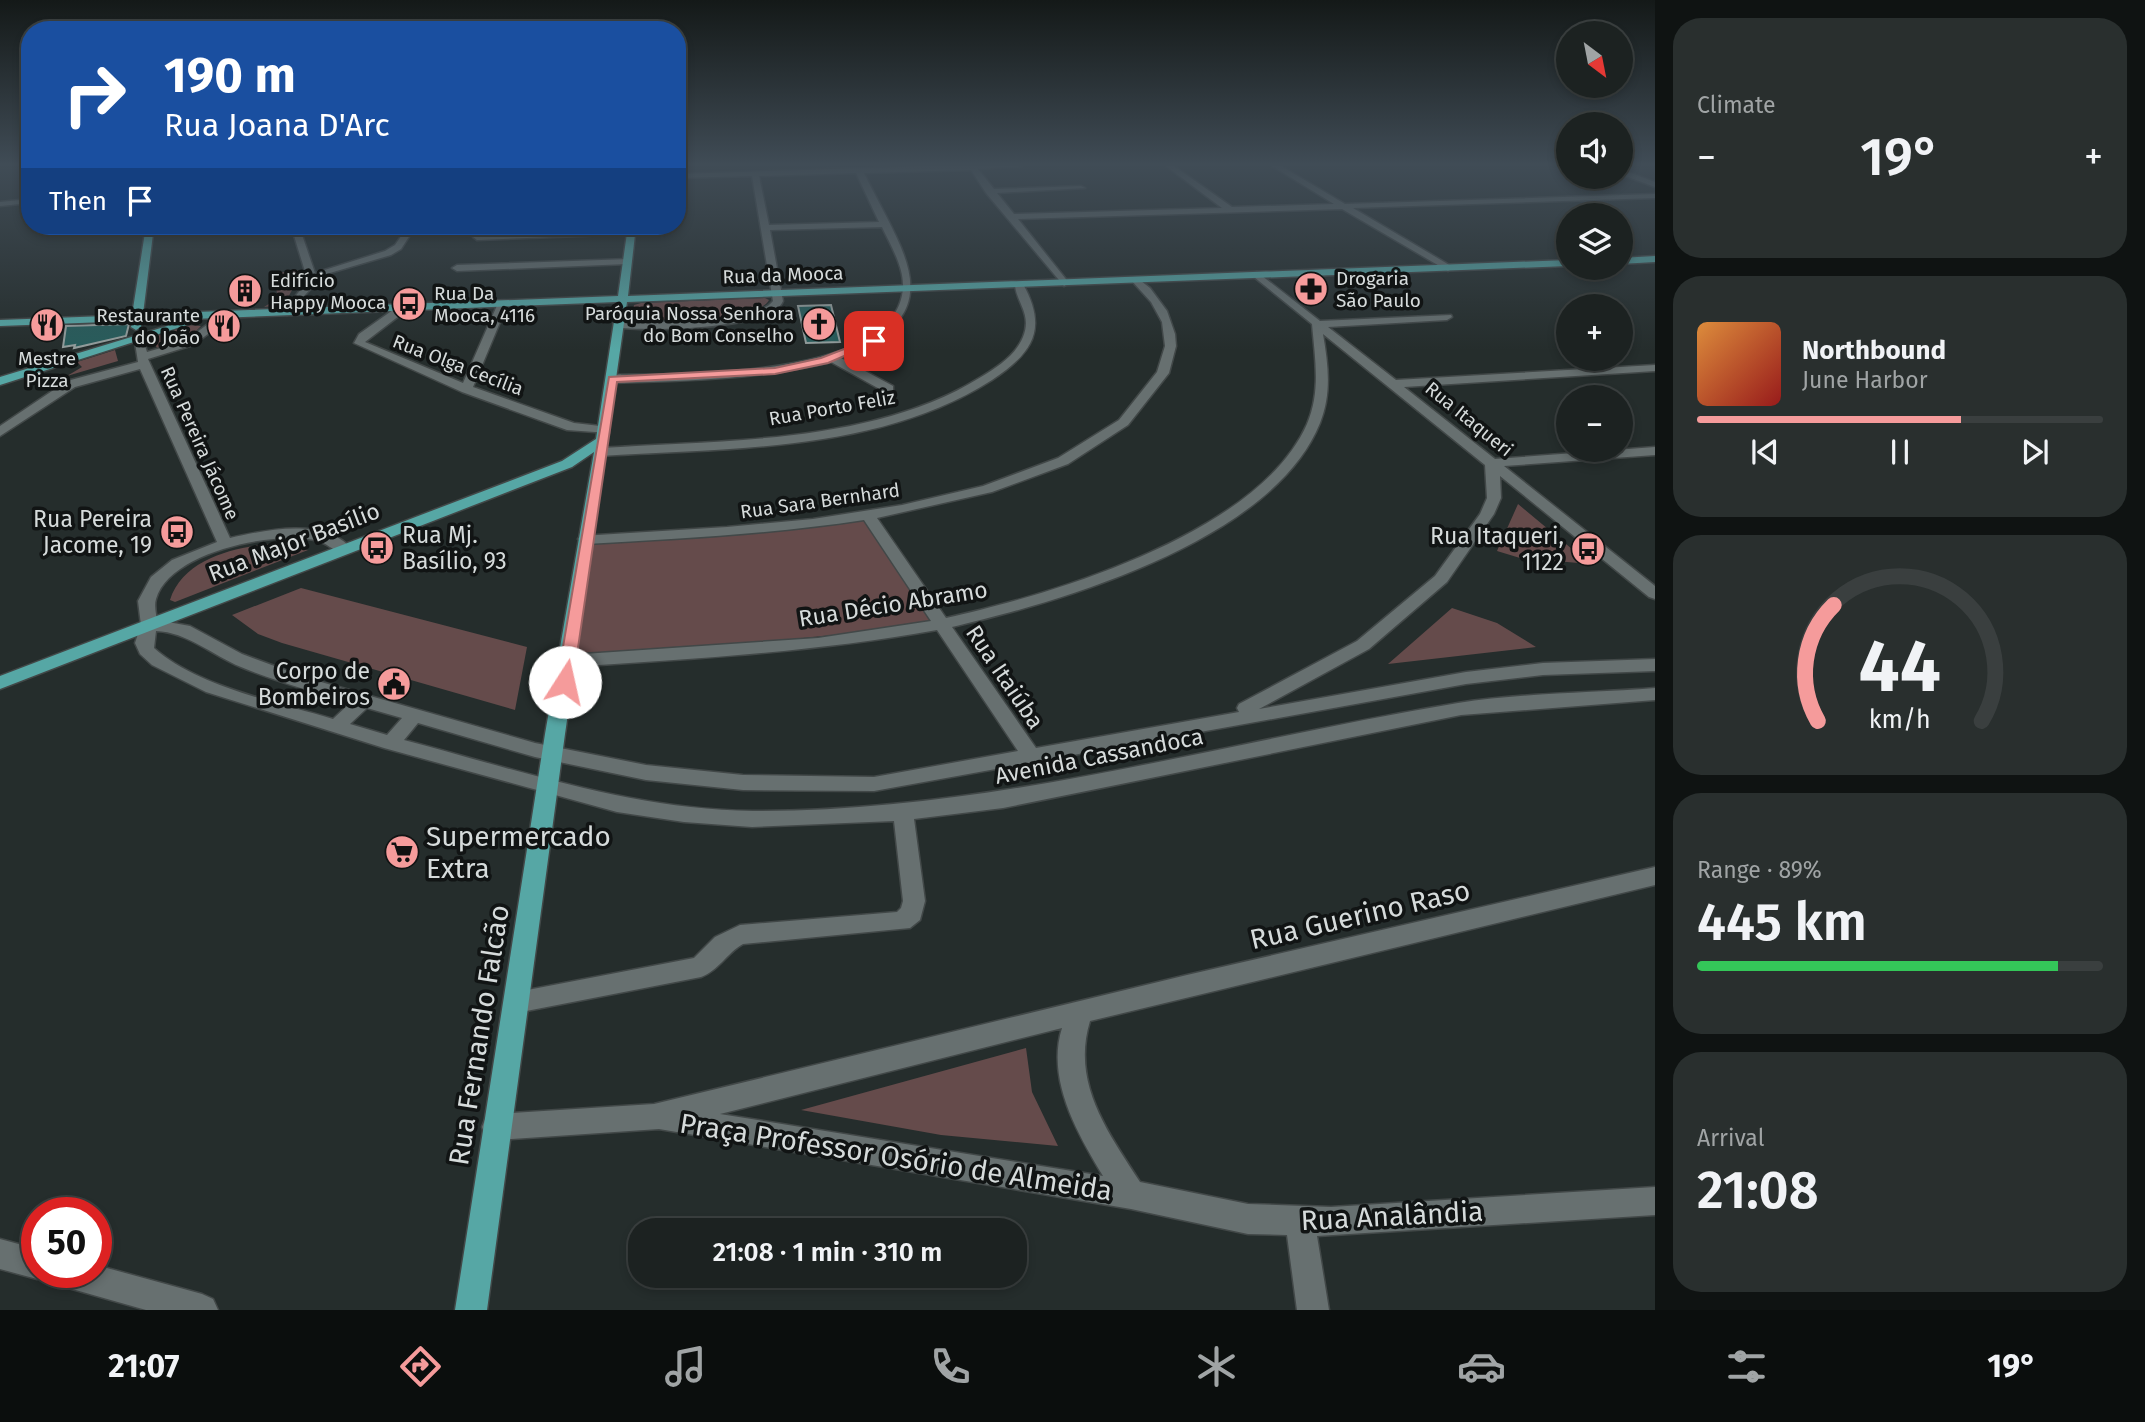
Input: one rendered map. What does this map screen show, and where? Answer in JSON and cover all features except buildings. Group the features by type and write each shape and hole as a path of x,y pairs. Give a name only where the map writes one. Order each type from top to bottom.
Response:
{"main road":[{"name":"Rua Pereira Jácome","path":"138,338 136,318 149,235"},
{"name":"Rua Fernando Falcão","path":"471,1310 496,1127 612,379 630,235"},
{"path":"1633,260 1655,259"},
{"name":"Rua da Mooca","path":"0,323 1556,264"},
{"path":"0,381 217,315"},
{"name":"Rua Major Basílio","path":"0,682 577,459 602,441"},
{"path":"537,473 576,468 587,471 596,479"}],"street":[{"path":"619,325 747,318 776,306 764,227"},
{"path":"612,379 775,371 832,358 882,337 902,312 908,288 883,227"},
{"path":"1020,227 1064,283"},
{"path":"1379,227 1448,268"},
{"path":"298,235 312,279"},
{"path":"288,312 312,279 344,265 393,250 405,235"},
{"path":"478,237 516,235"},
{"path":"457,268 627,261"},
{"path":"306,262 344,265"},
{"name":"Rua Itaqueri","path":"1257,275 1655,594"},
{"name":"Rua Sara Bernhard","path":"586,539 732,533 869,517 974,492 1031,472 1090,445 1132,413 1160,380 1170,356 1171,341 1163,309 1136,280"},
{"name":"Rua Porto Feliz","path":"602,441 834,431 876,423 949,399 989,379 1020,351 1031,329 1033,314 1018,284"},
{"path":"466,389 503,303"},
{"name":"Rua Olga Cecília","path":"404,307 360,338 359,343 466,389 572,427 602,441"},
{"path":"1317,324 1447,317"},
{"name":"Rua Décio Abramo","path":"569,661 816,641 942,624 1062,593 1185,539 1246,503 1295,456 1310,430 1321,398 1323,375 1317,324"},
{"name":"Rua Pereira Jácome","path":"143,361 189,343 212,326"},
{"name":"Rua Pereira Jácome","path":"138,338 143,361 225,544"},
{"path":"832,358 890,388"},
{"path":"0,432 71,384 143,361"},
{"path":"1395,384 1655,368"},
{"path":"1220,720 1276,694 1344,657 1385,629 1441,579 1487,514 1494,498 1492,464 1655,452"},
{"name":"Rua Itaiúba","path":"869,517 1031,757"},
{"path":"149,625 144,611 146,596 161,575 186,559 225,544 274,534 323,537 344,549"},
{"name":"Avenida Cassandoca","path":"1655,665 1543,669 1466,678 1220,720 874,785 805,786 730,783 666,775 553,753 247,664 189,630 149,625 144,643 146,650 174,671 212,688 391,743 617,804 684,814 752,819 903,813 1003,800 1461,709 1655,694"},
{"path":"337,726 365,699"},
{"path":"391,743 415,715"},
{"path":"516,1002 701,967 723,944 740,935 902,921 912,913 914,901 903,813"},
{"name":"Rua Guerino Raso","path":"1080,1012 1655,876"},
{"name":"Praça Professor Osório de Almeida","path":"496,1127 654,1117 1080,1012"},
{"name":"Praça Professor Osório de Almeida","path":"1080,1012 1068,1050 1074,1091 1095,1136 1130,1195"},
{"name":"Praça Professor Osório de Almeida","path":"654,1117 1130,1195"},
{"name":"Rua Analândia","path":"1130,1195 1222,1214 1300,1223 1655,1200"},
{"path":"1300,1223 1313,1310"},
{"path":"112,1285 202,1310"}],"shaded area":[{"path":"298,270 298,279 284,305 264,307 278,298 275,283 283,281 281,276 269,274"},
{"path":"769,300 761,308 730,316 643,320 632,317 634,305 641,303"},
{"path":"188,325 201,326 186,338 169,346 157,348 151,337"},
{"path":"115,350 118,361 67,376 82,367 77,362"},
{"path":"1518,504 1590,564 1520,558 1497,551"},
{"path":"869,517 936,625 569,661 586,539"},
{"path":"272,544 308,550 175,602 170,600 186,574 198,565 226,552"},
{"path":"301,588 527,647 515,710 282,643 258,634 232,615"},
{"path":"1452,608 1497,623 1536,647 1388,664"},
{"path":"1026,1048 1032,1092 1058,1146 941,1135 801,1110"}],"place":[{"name":"Drogaria São Paulo","path":"1311,289"},
{"name":"Edifício Happy Mooca","path":"245,291"},
{"name":"Rua Da Mooca, 4116","path":"409,304"},
{"name":"Paróquia Nossa Senhora do Bom Conselho","path":"819,324"},
{"name":"Mestre Pizza","path":"47,325"},
{"name":"Restaurante do João","path":"224,326"},
{"name":"Rua Pereira Jacome, 19","path":"177,532"},
{"name":"Rua Mj. Basílio, 93","path":"377,548"},
{"name":"Rua Itaqueri, 1122","path":"1588,549"},
{"name":"Corpo de Bombeiros","path":"394,684"},
{"name":"Supermercado Extra","path":"402,852"}],"route":[{"path":"565,682 612,379 775,371 824,360 874,341"}]}
